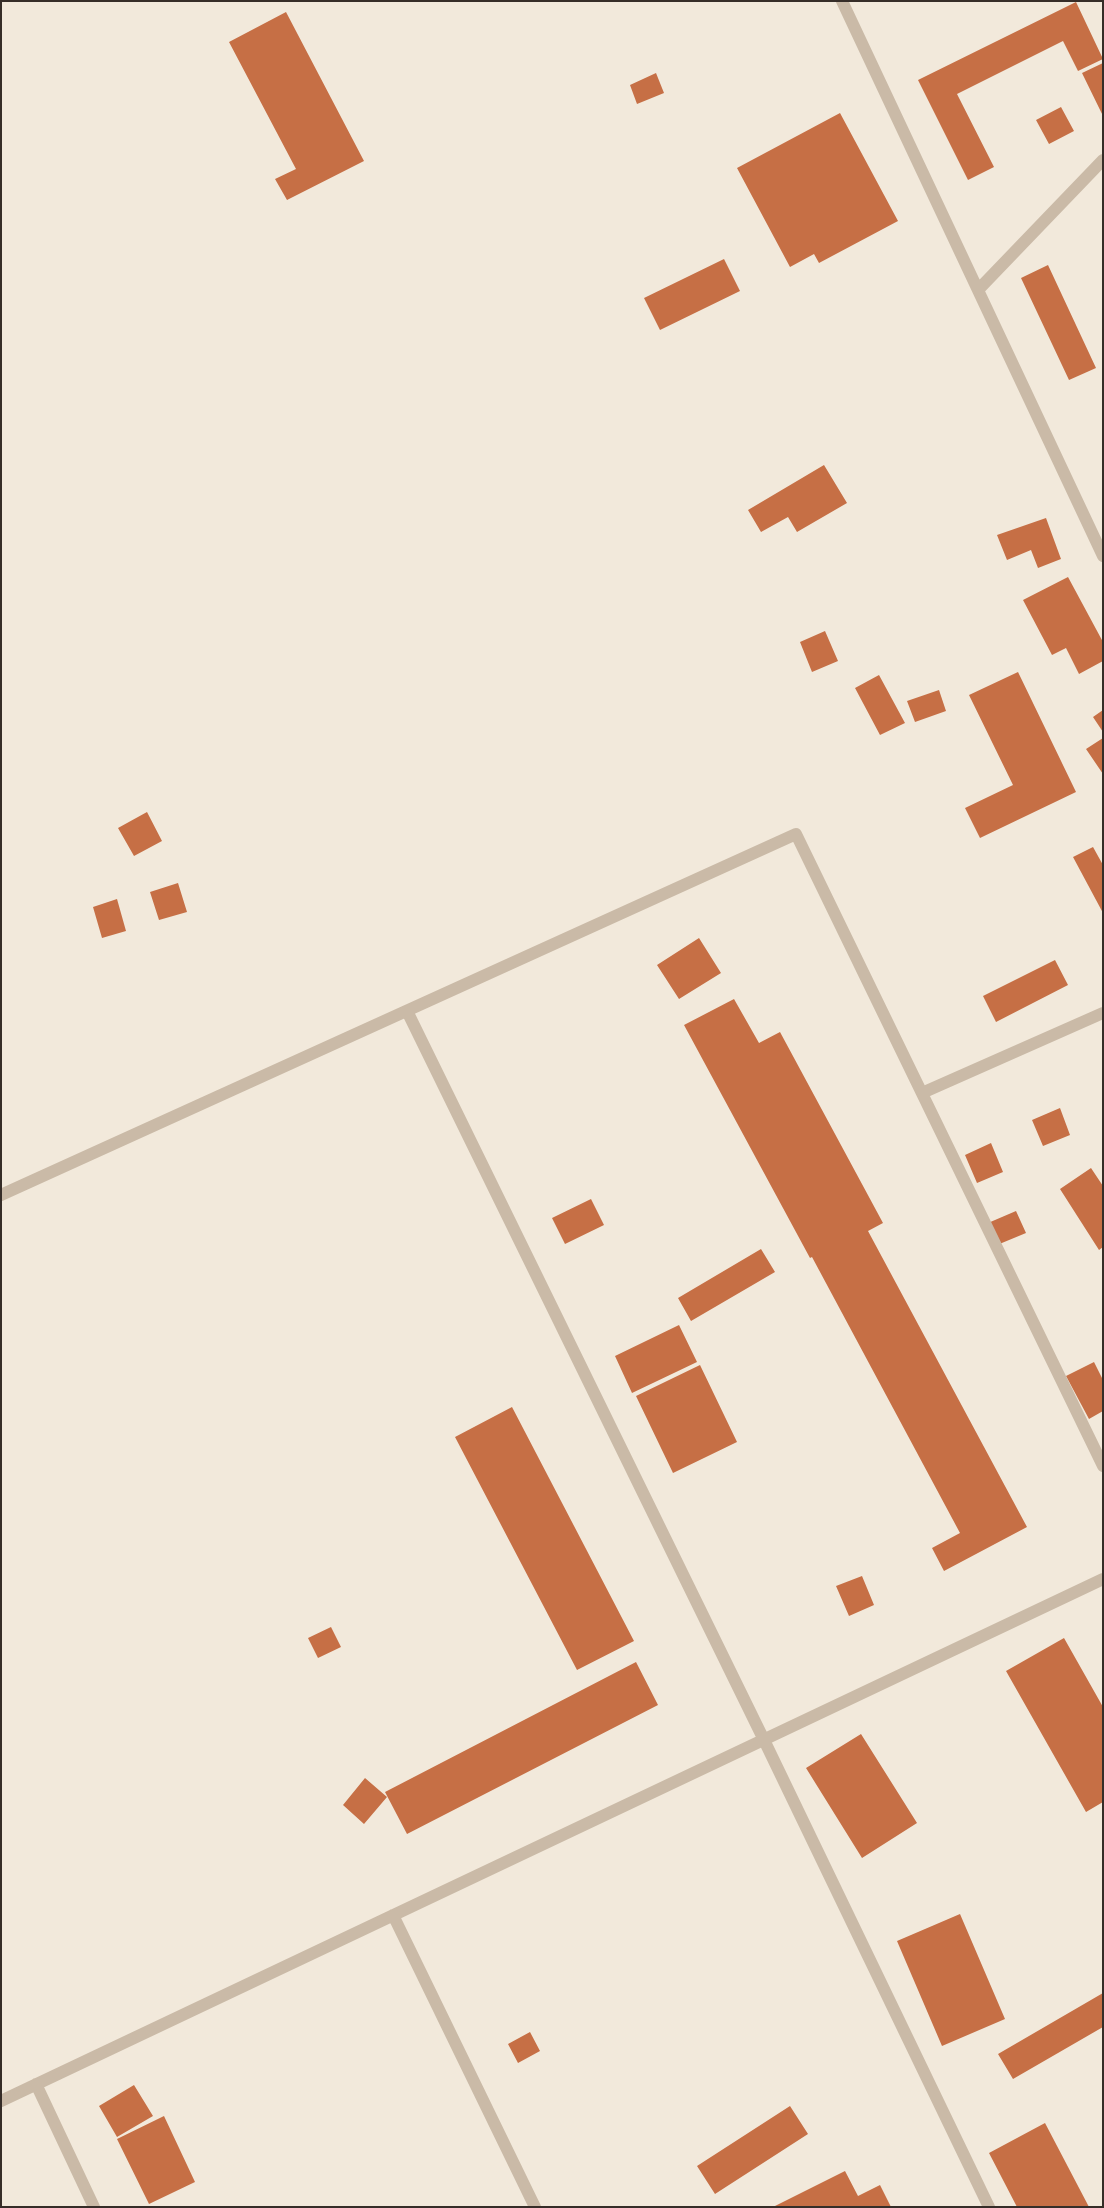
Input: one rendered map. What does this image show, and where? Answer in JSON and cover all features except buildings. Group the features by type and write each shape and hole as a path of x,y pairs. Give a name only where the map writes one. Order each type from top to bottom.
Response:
{"street":[{"path":"842,1 1103,556"},
{"path":"978,290 1103,160"},
{"path":"1,1195 796,834 1103,1466"},
{"path":"406,1011 764,1740 989,2207"},
{"path":"922,1092 1103,1013"},
{"path":"1,2101 1103,1579"},
{"path":"393,1915 535,2207"},
{"path":"36,2084 94,2207"}]}
